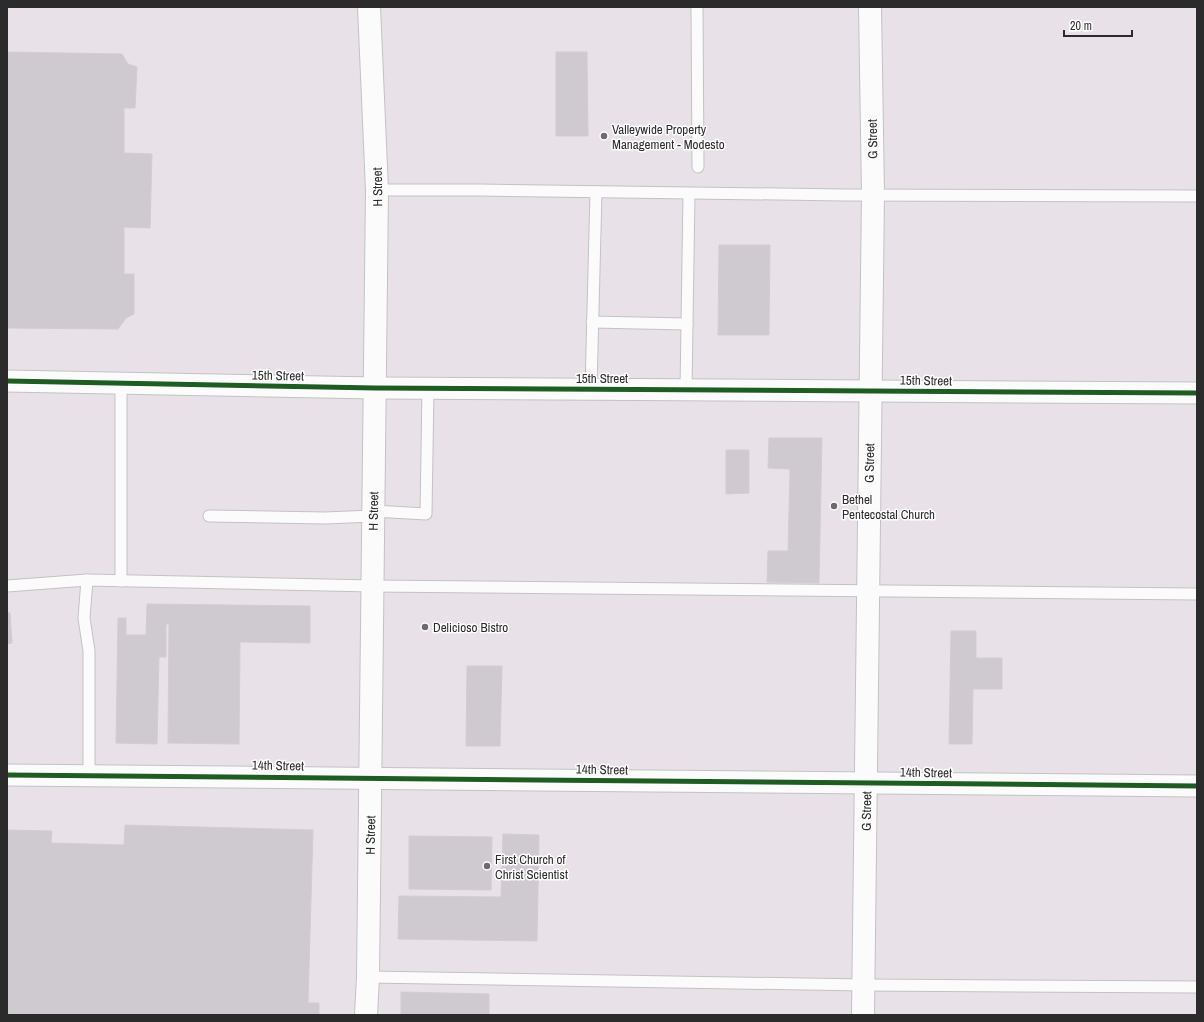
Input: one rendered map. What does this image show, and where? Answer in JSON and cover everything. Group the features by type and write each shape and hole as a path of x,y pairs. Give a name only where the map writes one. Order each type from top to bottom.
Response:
{"main road":[{"name":"H Street","path":"366,1015 368,976 377,190 368,7"},
{"name":"G Street","path":"863,1015 873,194 870,7"}],"street":[{"name":"15th Street","path":"7,381 375,388 1197,393"},
{"name":"14th Street","path":"7,774 1197,786"}],"lane":[{"path":"697,7 698,167"},
{"path":"377,190 689,194 1197,196"},
{"path":"591,389 596,192"},
{"path":"686,389 689,194"},
{"path":"592,322 687,324"},
{"path":"121,383 121,581"},
{"path":"209,516 325,518 373,514 426,514 428,388"},
{"path":"87,580 84,618 89,651 89,774"},
{"path":"7,586 87,580 373,586 868,589 1197,594"},
{"path":"368,976 864,985 1197,987"}],"building":[{"path":"7,52 122,54 128,64 137,67 135,108 124,108 124,153 152,154 150,228 124,227 124,274 134,274 134,314 126,318 118,329 7,328"},
{"path":"556,52 587,52 588,136 556,136"},
{"path":"719,245 770,245 769,335 718,335"},
{"path":"769,438 822,438 819,583 767,582 768,551 788,551 790,469 768,468"},
{"path":"726,450 749,450 749,493 726,494"},
{"path":"147,604 310,606 310,643 240,642 239,744 168,743 169,624 166,624 166,657 159,657 157,744 116,743 118,618 126,618 126,635 146,635"},
{"path":"7,612 10,613 12,643 7,644"},
{"path":"951,631 976,631 976,658 1002,658 1002,689 973,689 972,744 949,744"},
{"path":"467,666 502,666 500,746 466,746"},
{"path":"125,825 313,830 308,1003 319,1003 319,1015 7,1015 7,830 52,831 51,843 124,845"},
{"path":"503,834 539,835 537,941 398,939 399,896 501,897"},
{"path":"409,836 492,837 491,890 409,889"},
{"path":"401,992 489,994 489,1015 401,1015"}],"cycle path":[{"path":"7,381 375,388 1197,393"},
{"path":"7,775 1197,786"}],"place":[{"name":"Valleywide Property Management - Modesto","path":"604,136"},
{"name":"Bethel Pentecostal Church","path":"834,506"},
{"name":"Delicioso Bistro","path":"425,627"},
{"name":"First Church of Christ Scientist","path":"487,866"}]}
